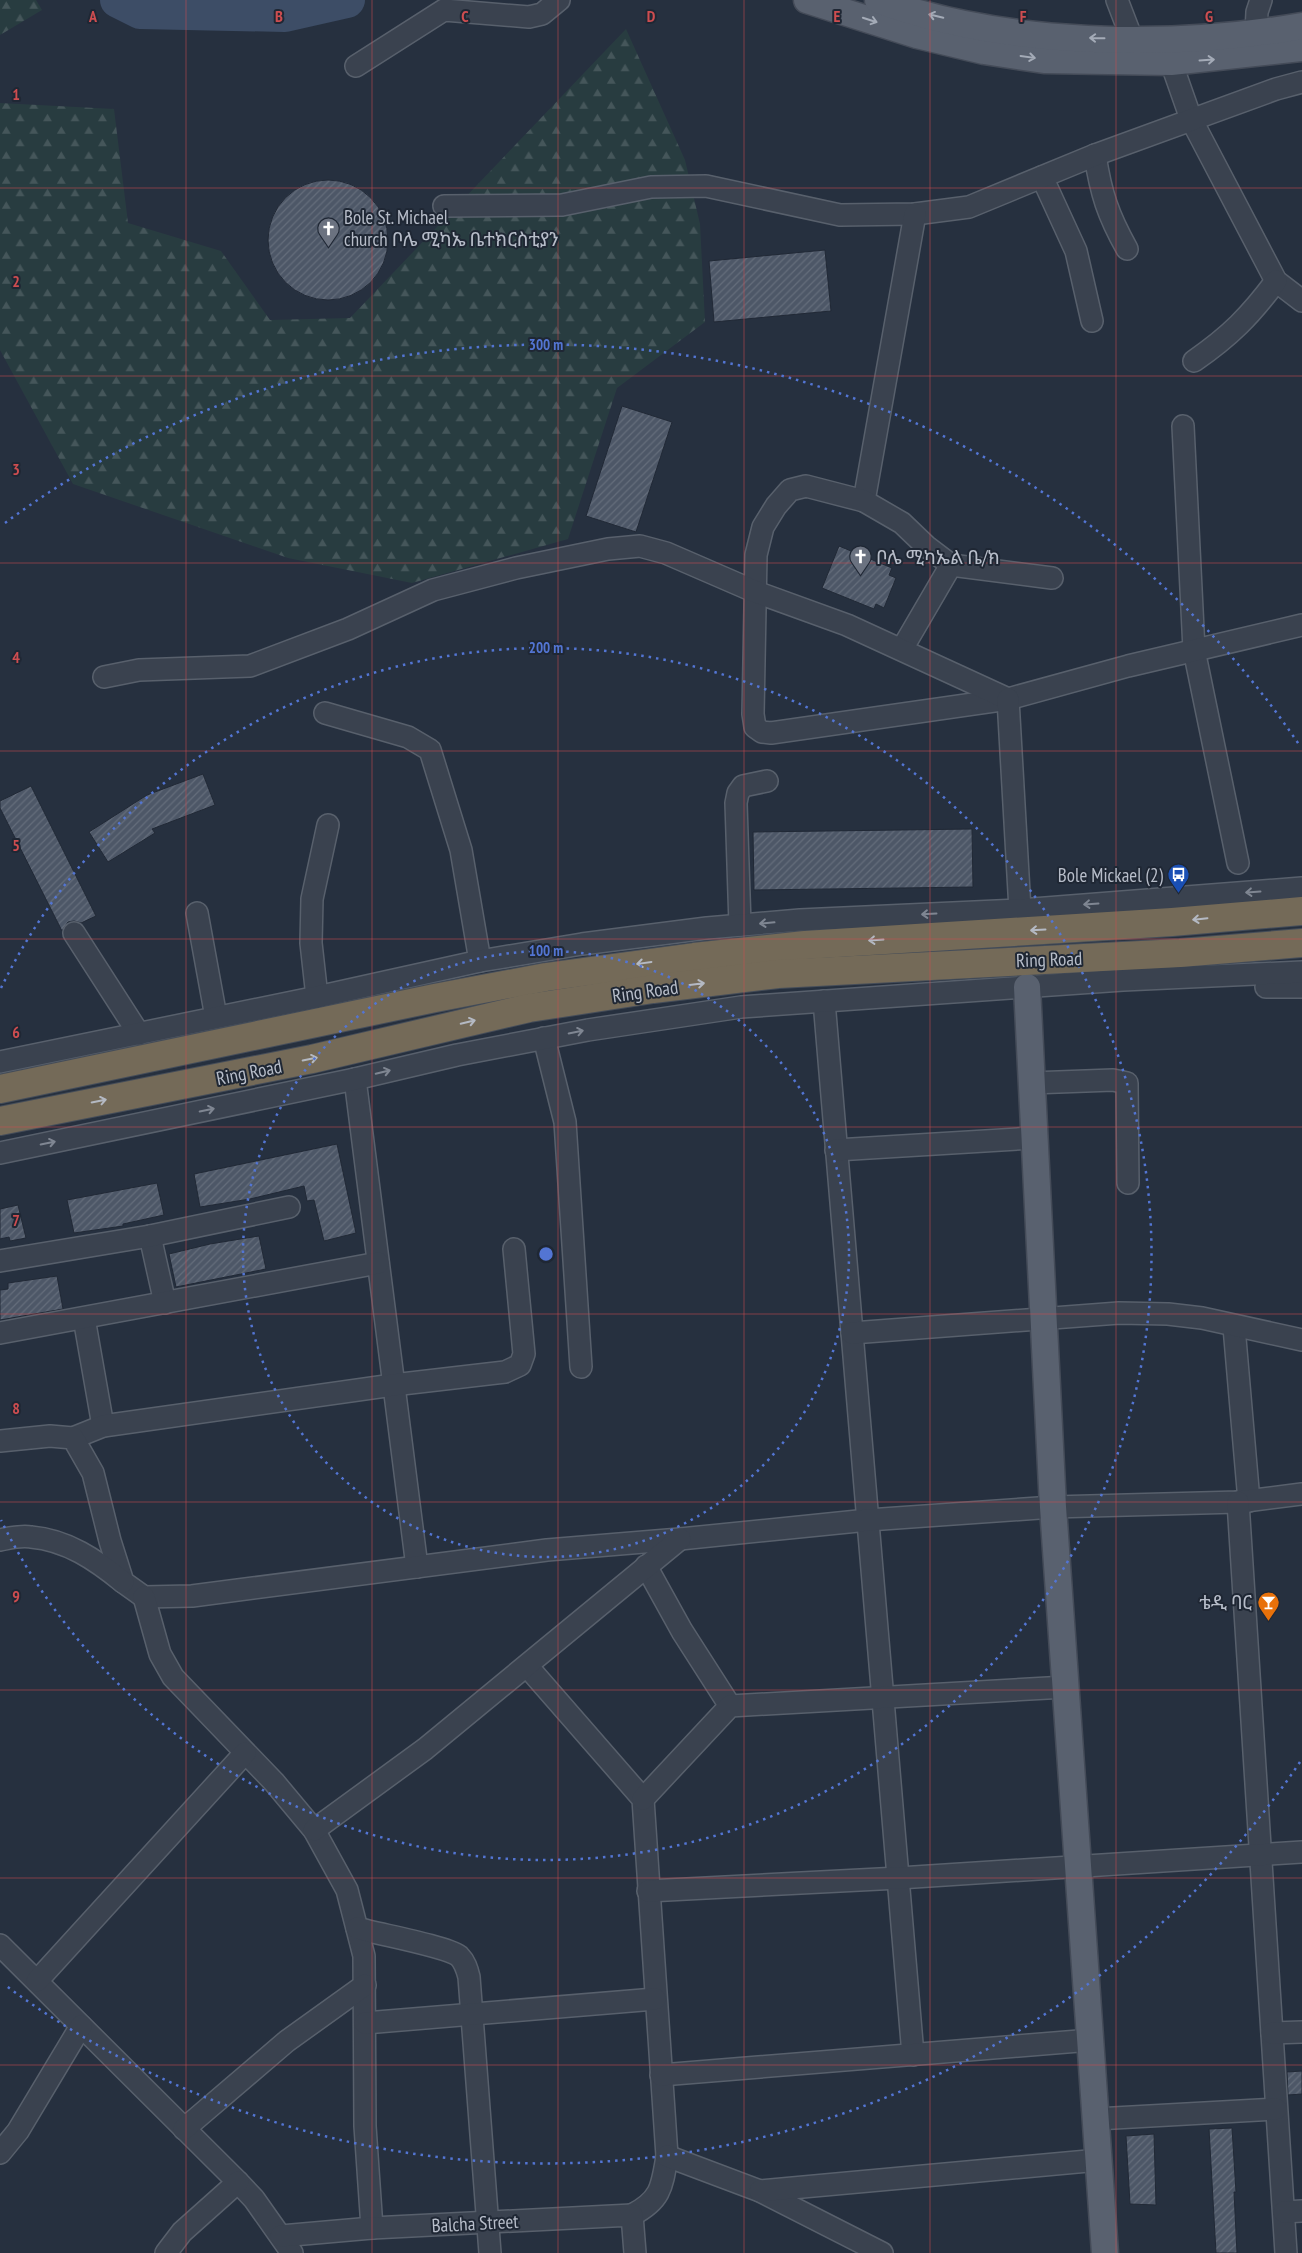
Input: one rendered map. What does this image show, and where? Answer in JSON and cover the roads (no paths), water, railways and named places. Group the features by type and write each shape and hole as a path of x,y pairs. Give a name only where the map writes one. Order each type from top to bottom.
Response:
{"highway":[{"name":"Ring Road","path":"0,1089 435,998 556,975 805,945 1172,922 1302,911"},
{"name":"Ring Road","path":"0,1121 312,1059 530,1008 653,989 778,974 1180,953 1302,944"}],"main road":[{"path":"807,0 917,35 984,51 1044,60 1170,62 1302,48"},
{"path":"878,0 898,8 981,26 1057,37 1132,39 1209,38 1302,26"},
{"path":"1027,987 1053,1508 1105,2253"}],"street":[{"path":"356,66 444,10 529,18 542,14 559,0"},
{"path":"1256,32 1257,12 1261,0"},
{"path":"1120,7 1132,39"},
{"path":"1170,62 1192,119 1276,281 1302,301"},
{"path":"444,206 562,205 651,187 706,186 840,215 915,214 969,207 1095,155 1276,89 1302,82"},
{"path":"1095,155 1110,217 1127,249"},
{"path":"1042,178 1076,251 1092,321"},
{"path":"864,501 915,214"},
{"path":"1194,361 1218,344 1250,315 1276,281"},
{"path":"1183,426 1194,650 1238,862"},
{"path":"1052,578 951,565 926,546 902,523 864,501 824,488 806,486 790,490 776,506 763,527 756,555 753,714 755,727 762,732 771,733 1008,699 1194,650 1302,625"},
{"path":"104,677 139,670 250,666 348,629 433,590 516,568 608,549 640,546 666,553 756,592 847,625 902,648 1008,699"},
{"path":"902,648 951,565"},
{"path":"1008,699 1020,910"},
{"path":"325,712 408,737 430,750 461,850 480,961"},
{"path":"740,925 736,803 738,793 743,786 767,781"},
{"path":"317,997 311,942 312,899 328,825"},
{"path":"0,1062 317,997 480,961 582,944 740,925 800,920 1020,910 1302,888"},
{"path":"196,913 216,1017"},
{"path":"74,933 139,1034"},
{"path":"0,1153 355,1079 457,1055 544,1038 741,1007 1123,980 1302,972"},
{"path":"1123,980 1215,988 1302,987"},
{"path":"824,1001 913,2055"},
{"path":"544,1038 565,1122 581,1367"},
{"path":"355,1079 417,1567"},
{"path":"1032,1083 1113,1080 1127,1083 1128,1183"},
{"path":"836,1150 1034,1138"},
{"path":"0,1261 150,1236 289,1207"},
{"path":"150,1236 165,1303"},
{"path":"0,1440 50,1436 73,1438 103,1426 505,1372 520,1365 524,1354 514,1249"},
{"path":"0,1333 378,1262"},
{"path":"852,1333 1119,1313 1168,1314 1202,1318 1234,1327 1302,1340"},
{"path":"84,1318 103,1426"},
{"path":"1234,1327 1260,1855 1276,2109 1293,2211 1286,2253"},
{"path":"73,1438 93,1473 110,1541 123,1582"},
{"path":"0,1540 30,1536 64,1545 94,1559 144,1597 192,1596 547,1550 868,1520 1053,1508 1243,1501 1302,1494"},
{"path":"314,1830 425,1750 680,1539"},
{"path":"646,1566 682,1632 730,1706"},
{"path":"144,1597 160,1654 173,1677 314,1830 346,1890 364,1956 365,2126 372,2228"},
{"path":"527,1666 643,1799 667,2156 663,2181 658,2195 648,2207 632,2215 635,2253"},
{"path":"643,1799 730,1706 1066,1687"},
{"path":"37,1982 245,1753"},
{"path":"648,1892 1302,1852"},
{"path":"357,1928 458,1956 466,1964 469,1977 486,2223 490,2253"},
{"path":"0,1944 238,2182 287,2244"},
{"path":"184,2129 287,2041 365,1986"},
{"path":"365,2023 655,1999"},
{"path":"0,2153 18,2131 81,2026"},
{"path":"1272,2033 1302,2032"},
{"path":"661,2075 1091,2040"},
{"path":"1096,2119 1276,2109"},
{"path":"667,2156 760,2191 882,2253"},
{"path":"760,2191 1099,2160"},
{"path":"166,2253 182,2232 238,2182"},
{"name":"Balcha Street","path":"287,2244 372,2228 632,2215"}],"waterway":[{"path":"118,0 140,11 285,14 347,0"}],"place":[{"name":"Bole St. Michael church ቦሌ ሚካኤ ቤተክርስቲያን","path":"328,247"},
{"name":"ቦሌ ሚካኤል ቤ/ክ","path":"860,576"},
{"name":"Bole Mickael (2)","path":"1179,894"},
{"name":"ቴዲ ባር","path":"1268,1621"}]}
